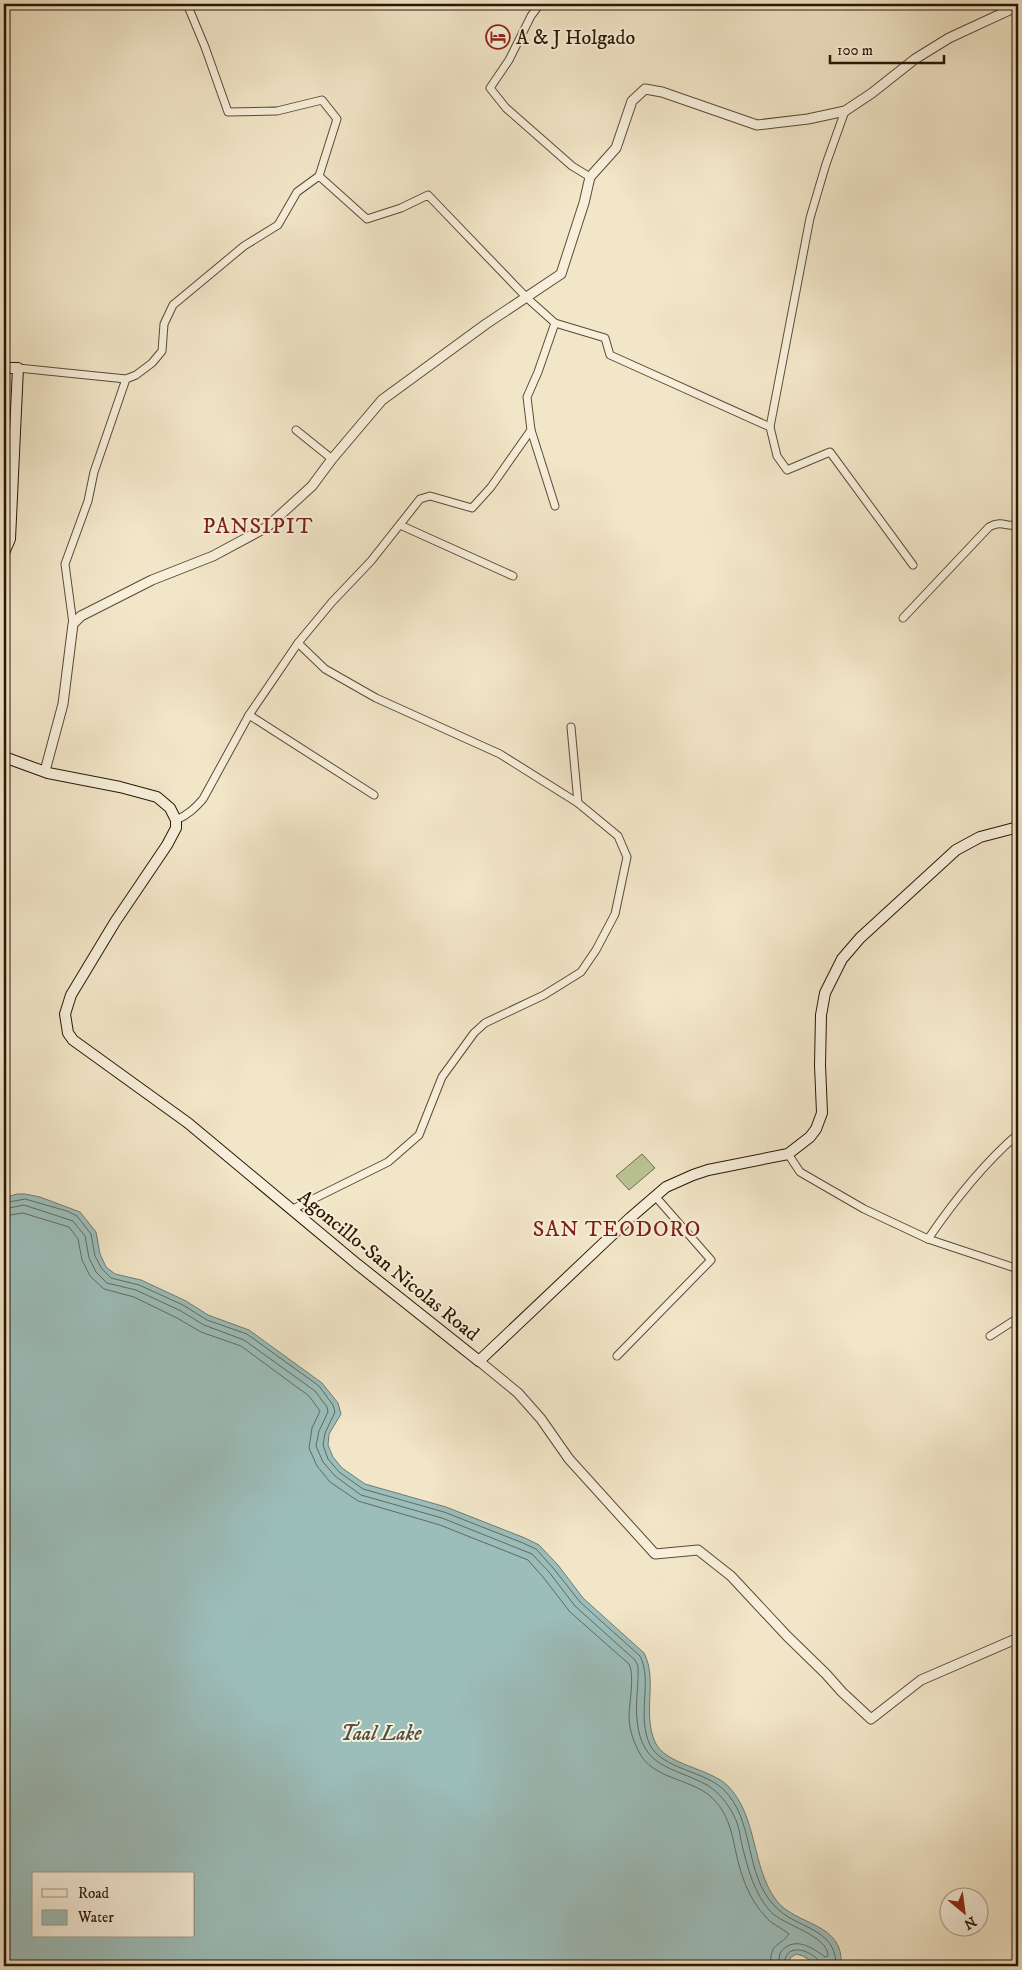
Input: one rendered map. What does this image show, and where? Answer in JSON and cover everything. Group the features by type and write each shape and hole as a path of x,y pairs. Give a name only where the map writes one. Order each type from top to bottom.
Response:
{"main road":[{"path":"4,368 18,368 10,539 4,553"},
{"path":"4,757 45,771 157,797 170,808 176,820"},
{"name":"Agoncillo-San Nicolas Road","path":"176,820 176,828 167,845 115,922 71,995 65,1014 68,1033 82,1047 188,1123 294,1209 357,1264 479,1361 666,1187 693,1175 788,1154 810,1137 819,1123 822,1107 820,1065 821,1015 826,993 842,959 860,938 956,850 980,837 1018,826"}],"street":[{"path":"18,368 126,379 136,375 162,351 164,324 173,306 244,246 278,225 297,192 319,176 337,119 322,100 277,110 228,112 205,46 187,4"},
{"path":"540,4 531,16 509,60 490,88 506,108 572,166 590,177"},
{"path":"73,624 82,616 152,580 213,556 267,527 312,486 382,400 486,324 561,274 590,177 616,148 632,101 645,89 662,92 757,126 808,119 846,111 915,59 950,38 1018,6"},
{"path":"846,111 826,164 810,218 770,427 777,456 787,470 830,452 913,565"},
{"path":"319,176 367,219 401,208 428,195 527,298 556,323 605,338 610,355 770,427"},
{"path":"554,506 531,430 527,397 556,323"},
{"path":"45,771 63,704 73,624 65,564 88,501 94,472 126,379"},
{"path":"296,430 332,460"},
{"path":"176,820 194,810 203,798 249,715 298,644 332,602 371,561 420,499 430,496 472,508 491,487 531,430"},
{"path":"903,618 989,526 997,522 1014,526 1018,524"},
{"path":"400,525 513,576"},
{"path":"294,1209 388,1162 419,1135 442,1078 474,1033 485,1023 544,995 581,972 596,950 615,914 627,857 618,836 578,803 500,754 367,694 325,670 298,644"},
{"path":"249,715 374,795"},
{"path":"571,726 578,803"},
{"path":"928,1239 964,1190 994,1154 1018,1134"},
{"path":"788,1154 800,1172 864,1209 928,1239 1018,1269"},
{"path":"617,1356 711,1260 655,1196"},
{"path":"990,1336 1018,1318"},
{"path":"479,1361 518,1393 542,1419 569,1459 655,1554 698,1550 732,1576 852,1703 872,1719 921,1680 1018,1638"}],"green space":[{"path":"642,1154 655,1168 629,1190 616,1176"}],"water":[{"path":"4,106 8,170 8,213 4,277"},
{"name":"Taal Lake","path":"25,1194 40,1197 80,1212 96,1232 100,1254 106,1267 115,1274 141,1280 186,1301 208,1315 249,1330 322,1383 338,1403 341,1414 329,1434 328,1445 333,1457 342,1468 365,1484 446,1507 539,1545 558,1565 583,1598 644,1653 650,1674 649,1708 651,1731 660,1750 678,1761 720,1780 728,1786 738,1798 745,1812 762,1872 776,1900 795,1915 817,1926 835,1941 840,1952 841,1966 819,1966 796,1954 790,1958 790,1966 4,1966 4,1198"}],"place":[{"name":"A & J Holgado","path":"498,37"}],"district":[{"name":"PANSIPIT","path":"258,525"},
{"name":"SAN TEODORO","path":"617,1228"}]}
